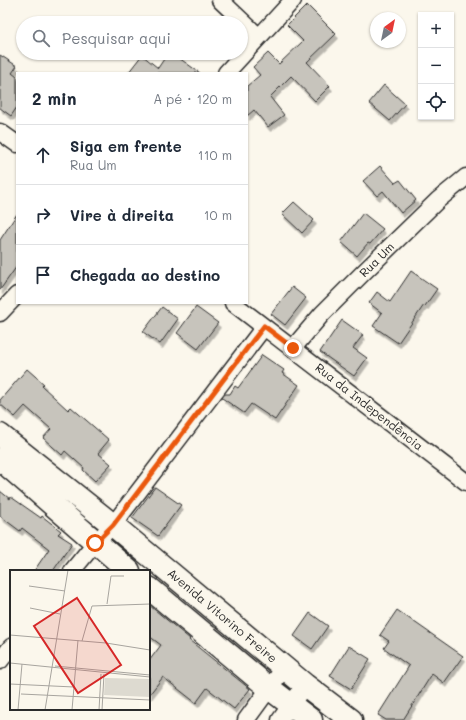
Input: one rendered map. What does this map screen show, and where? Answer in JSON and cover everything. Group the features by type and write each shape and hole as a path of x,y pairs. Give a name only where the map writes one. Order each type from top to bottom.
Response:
{"street":[{"path":"220,0 237,16"},
{"path":"248,49 293,0"},
{"path":"248,27 259,37"},
{"path":"227,72 238,60"},
{"path":"0,132 16,143"},
{"name":"Rua Um","path":"293,348 322,314 365,271 438,200 466,177"},
{"path":"0,313 16,296"},
{"name":"Rua da Independência","path":"234,304 466,482"},
{"path":"73,570 95,543 113,525 264,326"},
{"name":"Avenida Vitorino Freire","path":"0,435 113,525 284,668 351,720"},
{"path":"0,459 127,570"},
{"path":"150,589 269,688 286,713 311,720"},
{"path":"0,660 10,648"},
{"path":"246,720 284,668"},
{"path":"286,713 305,685"}],"building":[{"path":"307,5 336,34 307,62 330,86 315,101 291,76 270,97 284,115 268,127 254,110 248,115 248,85 260,75 253,67 268,53 279,64 303,41 287,25"},
{"path":"0,55 17,66 12,73 16,76 16,108 11,116 0,108"},
{"path":"138,60 148,60 158,68 163,60 182,60 199,72 129,72"},
{"path":"384,85 405,104 390,121 369,103"},
{"path":"380,166 395,183 400,180 416,200 401,213 383,191 377,196 363,181"},
{"path":"294,202 314,220 302,233 282,214"},
{"path":"363,213 383,229 357,256 341,242"},
{"path":"16,216 16,267 0,290 0,240"},
{"path":"411,271 437,289 398,343 373,326 382,313 369,303 377,292 390,302"},
{"path":"292,287 306,298 285,325 271,314"},
{"path":"162,307 178,319 160,344 143,332"},
{"path":"196,307 218,323 198,349 177,333"},
{"path":"342,320 363,335 353,348 367,358 354,376 320,352"},
{"path":"262,355 284,370 282,373 299,385 275,420 251,404 244,413 222,398 225,394 230,394 235,386 238,388"},
{"path":"27,369 44,384 42,386 68,410 71,407 109,440 98,453 111,464 95,481 83,470 84,468 65,451 62,455 43,438 51,429 25,406 15,417 0,404 0,400"},
{"path":"155,487 181,505 158,536 132,518"},
{"path":"0,491 41,518 42,516 61,531 58,534 72,543 54,570 35,570 49,549 22,528 20,531 0,516"},
{"path":"150,606 190,639 189,640 250,689 234,709 207,688 196,703 163,677 150,694 150,660 161,645 150,637"},
{"path":"397,610 463,656 444,683 432,674 403,720 386,720 378,715 409,666 384,648 389,641 380,635"},
{"path":"310,613 328,626 312,649 294,636"},
{"path":"349,646 370,659 351,689 330,676"}],"route":[{"path":"95,543 113,525 264,326 293,348"}]}
